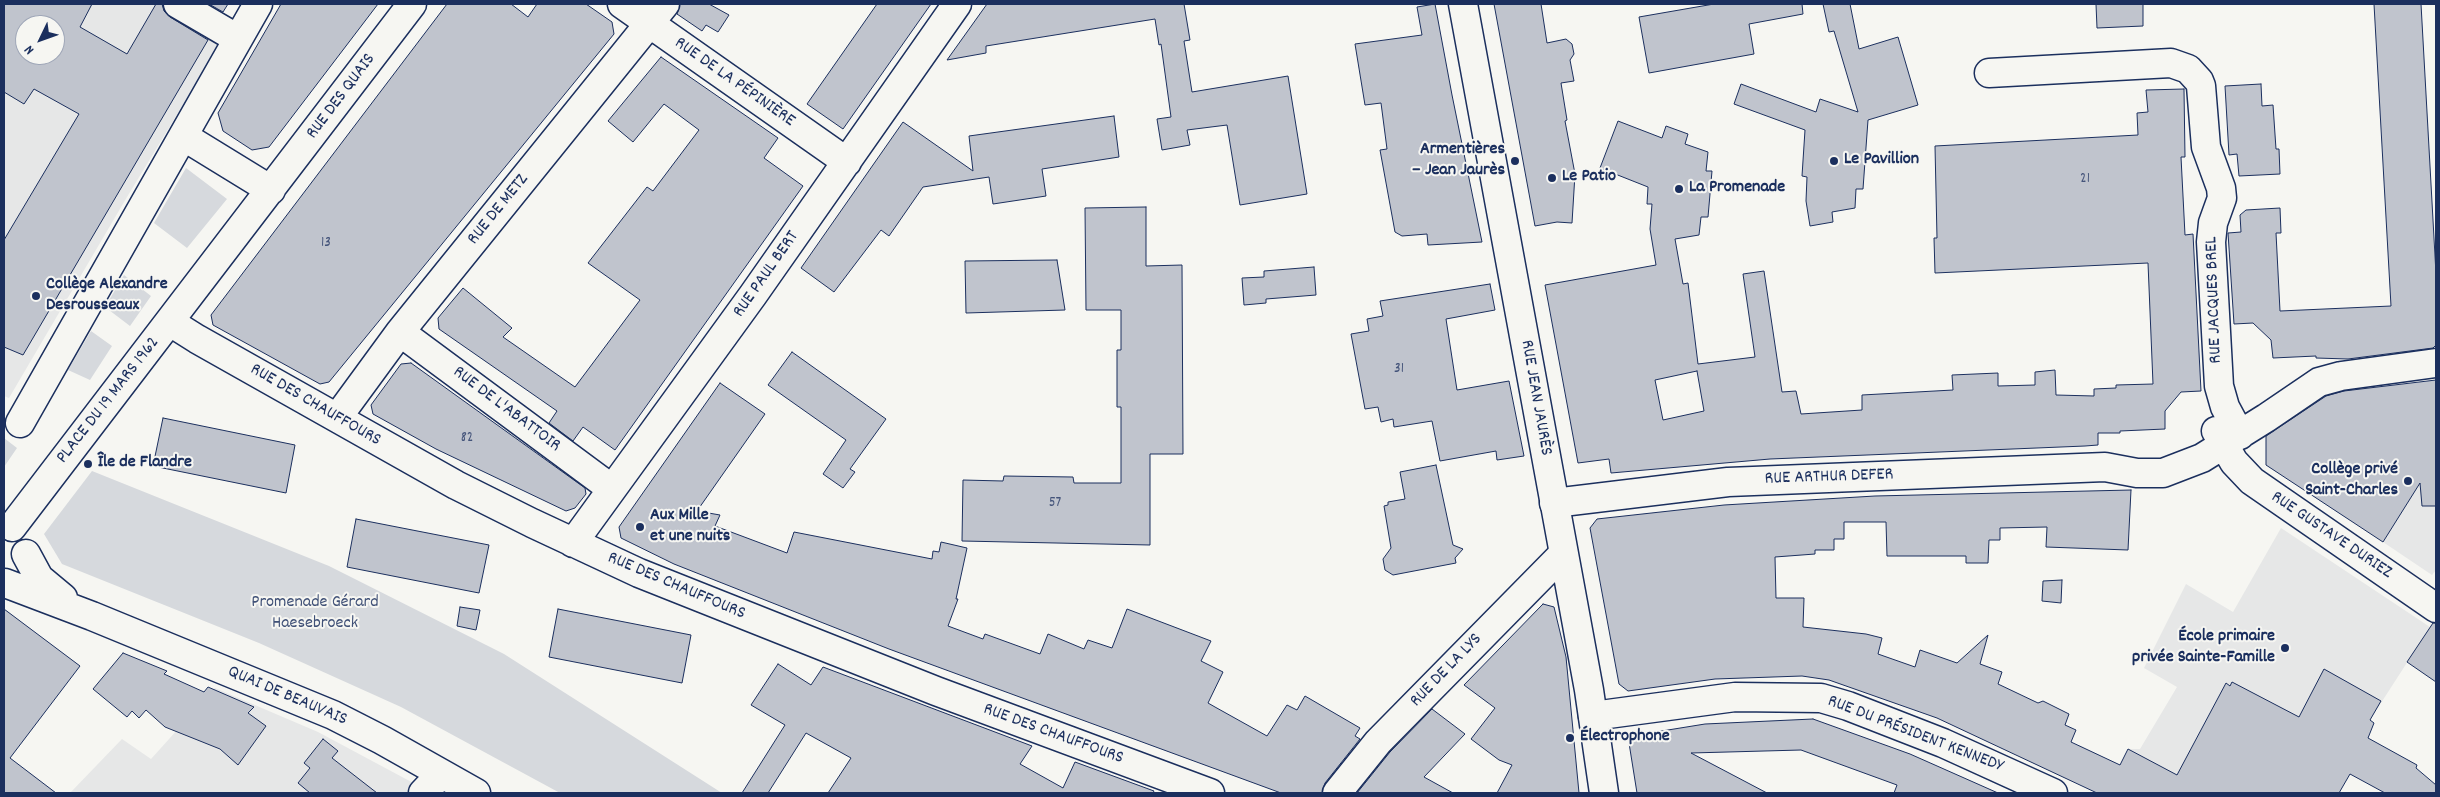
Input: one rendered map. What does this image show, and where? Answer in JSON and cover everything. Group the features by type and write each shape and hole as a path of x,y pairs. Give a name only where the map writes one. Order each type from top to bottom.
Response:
{"street":[{"path":"178,4 238,39"},
{"path":"20,423 258,4"},
{"name":"RUE DES QUAIS","path":"271,190 412,4"},
{"name":"RUE DE LA PÉPINIÈRE","path":"622,4 658,14 847,162"},
{"name":"RUE PAUL BERT","path":"573,543 847,162 957,4"},
{"name":"RUE JEAN JAURÈS","path":"1463,4 1593,716 1604,793"},
{"name":"RUE DE METZ","path":"337,418 400,332 658,14"},
{"name":"RUE JACQUES BREL","path":"1989,72 2171,64 2188,68 2199,81 2206,147 2221,188 2220,206 2213,223 2211,242 2220,386 2228,433"},
{"path":"183,136 271,190"},
{"name":"PLACE DU 19 MARS 1962","path":"8,526 170,322 271,190"},
{"name":"RUE DES CHAUFFOURS","path":"170,322 456,484 573,543 666,585 760,623 1210,793"},
{"name":"RUE DE L'ABATTOIR","path":"400,332 612,489"},
{"name":"RUE ARTHUR DEFER","path":"1554,503 1728,482 2105,467 2137,472 2163,473 2185,466 2228,433 2311,386 2328,379 2436,363"},
{"name":"RUE GUSTAVE DURIEZ","path":"2228,433 2244,473 2262,489 2436,608"},
{"name":"QUAI DE BEAUVAIS","path":"8,526 24,541 26,554 34,571 46,585 92,616"},
{"path":"4,583 21,572 26,554"},
{"name":"RUE DE LA LYS","path":"1337,793 1378,742 1564,554"},
{"name":"QUAI DE BEAUVAIS","path":"4,583 92,616 332,715 432,784 476,793"},
{"name":"RUE DU PRÉSIDENT KENNEDY","path":"1593,716 1735,697 1821,698 1901,726 1971,755 2053,793"}],"shaded area":[{"name":"Collège Alexandre Desrousseaux","path":"4,4 167,4 224,37 9,398 4,396"},
{"name":"Collège privé Saint-Charles","path":"2436,381 2436,570 2432,575 2383,542 2409,500 2363,390"},
{"name":"École primaire privée Sainte-Famille","path":"2281,528 2430,627 2370,720 2297,783 2291,793 2097,793 2066,778 2079,745 2120,765 2128,749 2140,749 2177,687 2144,668 2186,584 2233,612"},
{"path":"215,688 318,732 432,793 70,793 122,739 151,759"}],"green space":[{"path":"186,168 227,199 187,248 154,223"},
{"path":"124,275 151,296 130,326 105,307"},
{"path":"91,331 112,346 90,380 68,370"},
{"path":"4,438 17,448 4,467"},
{"name":"Promenade Gérard Haesebroeck","path":"92,471 329,566 504,654 722,793 560,793 401,707 259,643 62,564 44,534"}],"building":[{"name":"Collège Alexandre Desrousseaux","path":"4,4 92,4 80,27 127,54 156,4 162,4 164,11 170,17 208,40 23,355 4,347 4,240 79,114 34,89 24,104 4,92"},
{"path":"209,4 228,4 223,12"},
{"path":"281,4 378,4 269,147 252,150 223,131 218,113"},
{"path":"447,4 511,4 528,17 537,4 586,4 612,22 614,34 329,382 320,384 213,325 211,315"},
{"path":"680,4 709,4 729,15 718,32 706,25 702,31 677,14"},
{"path":"877,4 931,4 843,129 807,104"},
{"path":"987,4 1184,4 1190,40 1184,41 1192,92 1288,76 1307,194 1240,205 1227,125 1187,130 1190,145 1162,150 1157,119 1171,117 1161,44 1159,45 1155,19 986,46 986,53 947,60"},
{"path":"1435,4 1482,242 1428,245 1427,234 1402,236 1395,232 1380,150 1387,149 1381,103 1365,105 1355,44 1422,35 1417,7"},
{"path":"1494,4 1541,4 1547,43 1566,39 1572,44 1574,54 1570,60 1574,81 1561,83 1567,120 1565,121 1575,174 1572,223 1557,222 1535,226"},
{"path":"1714,4 1802,4 1803,14 1749,24 1754,54 1649,73 1639,17"},
{"path":"1823,4 1850,4 1859,49 1898,37 1918,105 1868,120 1863,189 1856,189 1855,208 1832,212 1833,222 1810,226 1806,201 1807,177 1802,176 1805,130 1734,104 1741,84 1816,112 1820,99 1858,112 1834,31 1829,32"},
{"path":"2096,4 2143,4 2143,26 2097,28"},
{"path":"2374,4 2421,4 2436,274 2436,345 2433,348 2348,359 2316,358 2316,356 2273,358 2271,340 2253,323 2234,324 2228,233 2241,232 2240,215 2246,210 2280,208 2281,233 2276,233 2280,311 2391,306"},
{"path":"661,57 778,138 764,158 803,186 615,450 583,427 573,441 549,423 557,411 439,329 438,318 463,288 512,328 503,337 575,387 640,300 588,263 647,187 653,191 699,130 664,104 633,142 608,121"},
{"path":"2261,84 2262,106 2273,105 2276,149 2279,149 2280,174 2239,176 2237,154 2229,155 2225,86"},
{"path":"2184,89 2185,157 2181,157 2185,235 2193,234 2201,391 2181,392 2165,411 2165,429 2098,433 2098,445 2085,446 1770,459 1611,473 1609,459 1578,463 1545,285 1656,265 1650,229 1652,204 1647,204 1648,187 1600,168 1618,121 1662,138 1666,126 1688,134 1685,144 1708,152 1706,171 1712,171 1708,217 1701,217 1699,235 1675,239 1683,284 1688,283 1698,364 1755,357 1743,274 1764,271 1782,392 1796,391 1801,414 1862,410 1862,395 1953,390 1952,375 1998,373 1998,386 2035,385 2035,372 2055,370 2056,395 2094,396 2094,389 2116,388 2116,385 2153,384 2148,263 1935,273 1934,238 1937,238 1935,146 2138,135 2137,113 2148,112 2146,90","holes":["1697,371 1704,411 1663,420 1655,380"]},
{"path":"1114,116 1119,157 1042,169 1046,196 993,204 989,177 923,187 889,236 881,230 834,292 801,268 903,122 973,171 969,136"},
{"path":"1146,207 1146,266 1182,265 1183,454 1150,454 1150,545 962,541 963,480 1003,481 1004,476 1073,477 1074,483 1121,483 1121,407 1117,407 1117,350 1121,350 1121,310 1086,310 1085,208"},
{"path":"1057,260 1065,310 966,313 965,261"},
{"path":"1314,267 1316,295 1266,299 1266,303 1244,305 1242,278 1264,277 1264,271"},
{"path":"1490,284 1495,310 1446,319 1457,390 1509,381 1524,456 1497,460 1496,451 1440,461 1432,421 1394,427 1393,419 1381,422 1378,407 1365,409 1351,334 1369,331 1367,319 1383,316 1380,301"},
{"path":"792,352 886,419 850,469 855,472 843,488 823,474 846,440 768,385"},
{"path":"411,363 585,488 586,494 575,508 566,511 436,449 373,414 371,405 401,364"},
{"path":"2436,380 2436,506 2422,506 2420,483 2383,542 2266,465 2266,436 2326,396 2344,391"},
{"path":"720,383 765,414 697,511 720,515 715,526 787,553 794,532 932,559 933,551 939,552 941,542 967,548 956,599 958,599 948,626 983,639 985,634 1040,654 1048,634 1084,649 1088,640 1112,648 1127,609 1211,641 1201,661 1223,672 1208,703 1215,707 1267,736 1287,705 1297,710 1305,696 1360,728 1355,736 1360,739 1325,783 1322,793 1281,793 889,649 674,564 621,538 619,527"},
{"path":"163,418 295,445 286,493 153,466"},
{"path":"1436,465 1453,545 1463,549 1455,558 1456,563 1393,575 1385,570 1383,559 1391,548 1384,506 1388,505 1388,502 1405,499 1400,472"},
{"path":"2131,490 2128,550 2046,547 2047,527 2000,528 2000,540 1989,540 1988,563 1966,563 1966,556 1887,556 1886,522 1844,522 1844,539 1834,539 1834,550 1815,550 1815,554 1775,557 1776,598 1804,598 1803,627 1866,634 1882,638 1878,654 1915,667 1920,650 1957,663 1988,635 1980,664 2002,672 1998,684 2038,703 2043,701 2069,714 2065,725 2076,730 2071,742 2120,765 2128,749 2177,775 2226,683 2230,686 2232,682 2299,717 2324,669 2381,701 2370,720 2374,723 2368,738 2417,765 2416,768 2436,785 2436,793 2385,793 2350,774 2339,793 2097,793 1937,718 1829,680 1802,676 1715,679 1628,691 1619,684 1590,528 1597,519 1724,505 1875,496"},
{"path":"356,519 489,545 479,593 347,567"},
{"path":"2062,580 2061,603 2042,601 2043,581"},
{"path":"1543,604 1554,607 1566,657 1579,793 1497,793 1512,765 1499,760 1471,739 1495,708 1464,685"},
{"path":"460,607 480,610 476,630 457,626"},
{"path":"4,609 80,666 10,758 56,793 4,793"},
{"path":"558,609 691,635 682,683 549,657"},
{"path":"2433,623 2436,623 2436,682 2407,662"},
{"path":"123,653 167,671 164,674 204,692 208,687 254,707 248,713 266,726 238,765 220,749 165,727 146,710 139,718 132,711 127,717 93,689"},
{"path":"778,664 811,685 823,667 1032,746 1020,764 1063,788 1075,762 1154,791 1153,793 828,793 851,758 806,733 768,793 742,793 785,725 751,705"},
{"path":"1432,709 1465,734 1424,777 1453,793 1357,793 1390,752"},
{"path":"1813,719 1910,754 1998,793 1894,793 1897,785 1801,750 1691,753 1767,793 1637,793 1629,743 1637,735 1705,724"},
{"path":"323,739 338,751 332,758 377,793 310,793 298,783 310,768 304,763"}],"place":[{"name":"Armentières – Jean Jaurès","path":"1515,161"},
{"name":"Le Pavillion","path":"1834,161"},
{"name":"Le Patio","path":"1552,178"},
{"name":"La Promenade","path":"1679,189"},
{"name":"Collège Alexandre Desrousseaux","path":"36,296"},
{"name":"Île de Flandre","path":"88,464"},
{"name":"Collège privé Saint-Charles","path":"2408,481"},
{"name":"Aux Mille et une nuits","path":"640,527"},
{"name":"École primaire privée Sainte-Famille","path":"2285,648"},
{"name":"Électrophone","path":"1570,738"}]}
